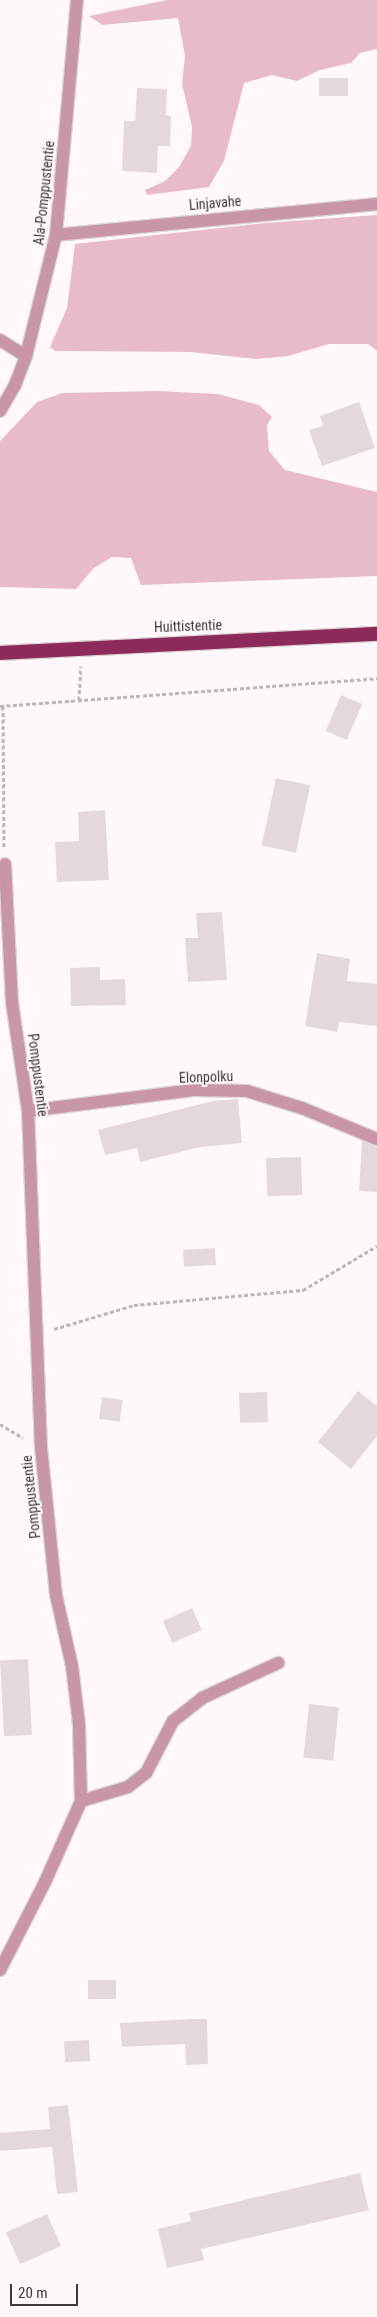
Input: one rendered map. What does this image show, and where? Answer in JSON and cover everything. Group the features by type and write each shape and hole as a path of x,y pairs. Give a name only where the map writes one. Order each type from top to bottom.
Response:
{"highway":[{"name":"Huittistentie","path":"0,653 82,647 377,634"}],"street":[{"name":"Ala-Pomppustentie","path":"0,411 26,356 56,235 77,0"},
{"name":"Linjavahe","path":"56,235 377,204"},
{"path":"0,340 26,356"},
{"name":"Pomppustentie","path":"0,1970 45,1882 81,1801 77,1704 72,1666 56,1595 41,1448 28,1111 6,1002 5,864"},
{"name":"Elonpolku","path":"28,1111 194,1090 247,1091 302,1108 377,1139"},
{"path":"81,1801 128,1787 146,1773 174,1721 202,1698 278,1663"}],"path":[{"path":"78,700 82,647"},
{"path":"5,864 2,706 377,678"},
{"path":"36,1334 134,1304 303,1290 377,1246"},
{"path":"0,1424 41,1448"}],"shaded area":[{"path":"167,0 377,0 377,49 360,53 351,63 320,70 297,81 272,75 244,83 224,161 209,187 147,195 145,190 165,181 179,167 191,146 192,127 182,84 185,56 178,18 102,25 89,16"},
{"path":"377,215 377,351 368,344 329,344 288,356 256,359 190,352 55,351 50,347 67,308 75,244 266,223"},
{"path":"158,391 218,394 259,405 272,417 267,425 269,451 285,470 377,492 377,576 141,585 131,558 112,557 94,568 76,589 0,587 0,441 37,402 62,393"}],"building":[{"path":"319,78 348,78 348,96 319,96"},
{"path":"137,88 167,89 166,115 171,116 170,146 158,146 157,173 122,171 124,121 135,121"},
{"path":"359,402 375,448 322,466 309,430 323,426 320,416"},
{"path":"341,695 362,704 347,740 326,731"},
{"path":"276,778 310,785 296,853 262,845"},
{"path":"105,810 109,880 57,882 55,842 79,841 78,812"},
{"path":"222,912 227,980 188,982 185,938 198,938 196,913"},
{"path":"317,953 350,959 347,981 377,984 377,1026 339,1022 337,1032 305,1026"},
{"path":"100,967 100,980 125,979 126,1005 71,1006 70,968"},
{"path":"238,1099 242,1143 200,1147 140,1162 137,1148 105,1155 98,1130 213,1101"},
{"path":"362,1141 377,1147 377,1192 359,1191"},
{"path":"301,1157 302,1195 267,1196 266,1158"},
{"path":"215,1248 216,1265 184,1267 183,1250"},
{"path":"358,1391 377,1406 377,1436 351,1469 318,1442"},
{"path":"267,1392 268,1422 240,1423 239,1393"},
{"path":"102,1397 123,1400 120,1422 99,1419"},
{"path":"192,1608 202,1630 173,1643 163,1621"},
{"path":"28,1659 32,1735 4,1736 0,1660"},
{"path":"309,1704 339,1707 333,1761 303,1758"},
{"path":"88,1980 116,1980 116,1999 88,1999"},
{"path":"207,2019 208,2064 186,2065 185,2044 122,2047 120,2023"},
{"path":"89,2040 90,2061 65,2062 64,2041"},
{"path":"68,2105 78,2192 57,2194 52,2147 0,2151 0,2133 50,2129 48,2107"},
{"path":"360,2173 369,2210 201,2249 204,2260 167,2268 158,2229 191,2221 189,2213"},
{"path":"47,2214 61,2246 20,2264 6,2232"}]}
